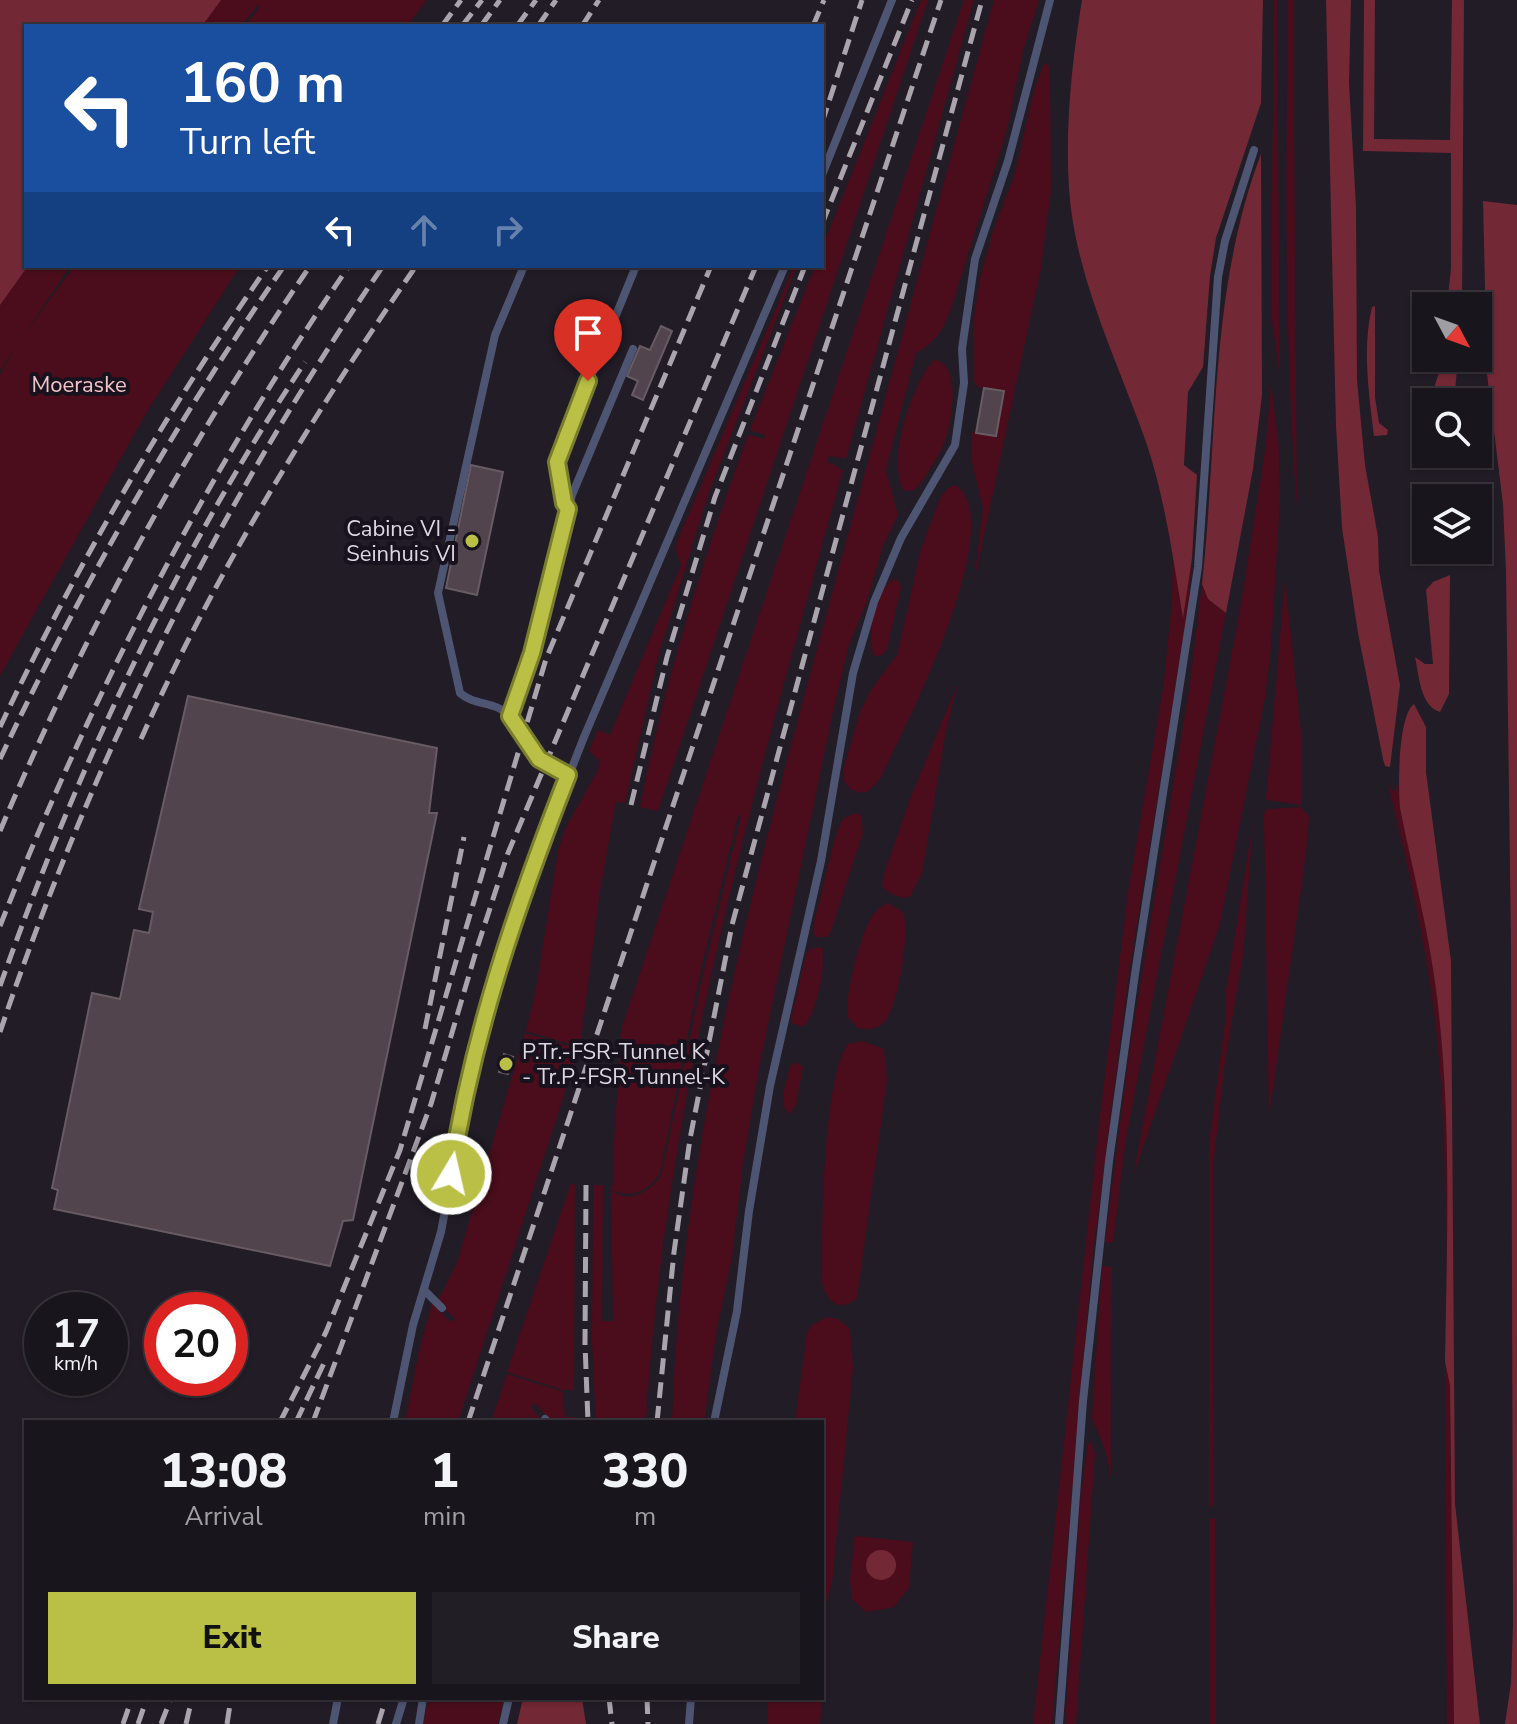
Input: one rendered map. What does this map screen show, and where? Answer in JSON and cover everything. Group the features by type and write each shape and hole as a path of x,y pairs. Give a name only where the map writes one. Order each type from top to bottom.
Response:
{"lane":[{"path":"824,170 892,0"},
{"path":"714,1420 737,1311 749,1211 770,1086 821,861 853,673 874,602 901,538 955,445 964,383 962,349 975,259 1008,161 1050,0"},
{"path":"1059,1724 1083,1401 1109,1161 1198,567 1218,277 1225,241 1254,150"},
{"path":"523,268 495,335 438,593 460,693 466,699 504,710 539,759 568,775"},
{"path":"568,509 557,468 559,455 635,268"},
{"path":"393,1420 410,1336 441,1232 461,1117 488,1001 520,899 568,775 784,268"},
{"path":"510,716 532,653 580,473 633,349"},
{"path":"424,1290 442,1308"},
{"path":"333,1724 338,1700"},
{"path":"396,1724 403,1700"},
{"path":"419,1724 423,1700"},
{"path":"503,1724 509,1700"},
{"path":"689,1724 691,1700"}],"green space":[{"path":"0,0 427,0 409,24 247,24 260,7 258,5 243,24 24,24 24,268 69,268 0,371"},
{"path":"921,0 928,0 658,811 640,807 674,665 701,573 748,435 764,439 765,435 750,430 814,268 824,268 824,243"},
{"path":"964,0 974,0 846,459 829,456 827,461 843,470 747,823 694,1059 673,1178 657,1299 646,1420 596,1420 592,1341 593,1185 603,1185 602,1321 613,1321 611,1186 614,1185 621,1030","holes":["738,815 741,816 702,979 662,1173 653,1185 640,1194 619,1195 612,1190 626,1194 639,1192 651,1184 660,1172 699,978"]},
{"path":"994,0 1039,0 1023,51 1007,130 951,309 938,335 916,353 886,470 898,515 883,546 866,604 849,645 833,712 759,1068 743,1163 732,1258 717,1328 704,1420 672,1420 678,1319 706,1116 748,915 799,715"},
{"path":"1274,0 1277,0 1280,380 1271,313"},
{"path":"1288,0 1293,0 1297,509 1288,318"},
{"path":"1044,63 1050,66 1051,192 1041,268 974,582 983,508 972,463 972,432 996,436 1004,392 978,387 973,381 973,325 980,279 1015,173 1034,90"},
{"name":"Moeraske","path":"73,268 239,268 145,415 0,676 0,375 17,345"},
{"path":"793,268 796,268 708,495 658,657 625,803 616,802 600,891 580,1047 526,1031 536,989 558,851 565,829 598,770 600,761 589,751 598,730 610,735 681,565 677,542"},
{"path":"934,360 943,364 949,372 952,384 949,425 943,446 927,474 915,490 905,491 899,479 899,444 910,404"},
{"path":"1271,383 1279,448 1280,500 1265,698 1220,924 1133,1177 1240,610 1265,451"},
{"path":"1159,484 1192,535 1194,532 1188,611 1129,973 1092,1262 1052,1724 1033,1724 1100,1115 1129,886 1163,689 1172,602 1173,554"},
{"path":"956,485 969,507 970,540 962,582 929,675 880,779 869,791 860,793 850,789 844,780 844,767 860,712 872,688 897,655 921,549 941,496 949,487"},
{"path":"894,579 900,582 901,588 887,649 883,655 874,656 871,638 874,614 882,592"},
{"path":"1285,579 1302,740 1302,805 1266,800"},
{"path":"1202,584 1208,599 1226,613 1125,1145 1113,1243 1105,1242 1130,1047 1190,684"},
{"path":"958,683 946,731 922,873 910,897 898,897 882,886 884,874 910,799"},
{"path":"1398,782 1400,808 1429,943 1444,1063 1446,1292 1441,1078 1424,948 1388,784 1394,792"},
{"path":"1300,807 1309,816 1306,853 1269,1118 1264,813 1268,809"},
{"path":"855,813 861,815 863,833 831,931 827,937 816,937 814,924 835,837 843,819"},
{"path":"1253,822 1243,955 1225,1062 1213,1167 1214,1506 1209,1506 1209,1143 1226,1016 1225,997"},
{"path":"887,903 902,911 905,919 899,983 886,1020 873,1028 858,1028 848,1017 847,1007 854,966 872,916"},
{"path":"822,947 819,989 812,1013 803,1027 792,1023 792,1015 806,955 810,949"},
{"path":"525,1033 579,1049 459,1420 405,1420 432,1304 451,1322 455,1319 438,1301 457,1263"},
{"path":"862,1041 884,1049 887,1080 857,1298 840,1305 830,1300 822,1282 828,1122 839,1063 848,1044"},
{"path":"796,1062 803,1067 796,1105 790,1114 783,1098 791,1065"},
{"path":"571,1183 575,1185 574,1390 563,1390 507,1372"},
{"path":"1102,1266 1112,1267 1111,1479 1106,1452 1092,1418"},
{"path":"828,1317 838,1319 850,1329 853,1368 832,1583 824,1604 824,1420 795,1420 807,1332 813,1324"},
{"path":"1445,1362 1450,1385 1454,1724 1447,1724"},
{"path":"507,1374 563,1392 565,1417 575,1417 575,1420 550,1420 535,1403 531,1407 541,1420 492,1420"},
{"path":"1091,1441 1095,1454 1076,1724 1065,1724 1081,1492"},
{"path":"1215,1518 1216,1724 1210,1724 1209,1519"},
{"path":"855,1536 913,1542 909,1588 894,1607 866,1612 852,1599 850,1578"},
{"path":"428,1700 504,1700 498,1724 424,1724"},
{"path":"768,1700 822,1700 820,1724 768,1724"}],"shaded area":[{"path":"0,0 221,0 203,24 24,24 24,268 27,268 0,305"},
{"path":"1082,0 1263,0 1261,103 1216,238 1203,367 1188,392 1184,465 1197,475 1192,558 1183,618 1168,528 1152,461 1098,316 1073,221 1068,165 1069,118"},
{"path":"1326,0 1351,0 1349,83 1356,207 1357,380 1365,465 1378,537 1379,571 1400,685 1390,767 1385,766 1383,759 1358,633 1342,528 1336,426"},
{"path":"1364,0 1375,0 1374,139 1450,140 1452,0 1464,0 1462,292 1448,292 1451,153 1363,151"},
{"path":"1261,154 1262,395 1253,469 1226,613 1208,599 1202,584 1218,366 1232,259 1244,206"},
{"path":"1483,201 1517,205 1517,1724 1505,1724 1511,1683 1513,1624 1511,943 1506,571 1492,388 1489,388 1487,374 1492,372 1492,292 1485,292"},
{"path":"1375,306 1375,397 1379,423 1388,430 1387,435 1374,436 1367,355 1369,323 1372,307"},
{"path":"1457,372 1455,388 1434,388 1439,373"},
{"path":"1450,575 1449,694 1440,712 1433,709 1424,697 1415,657 1425,664 1433,664 1426,590 1433,582"},
{"path":"1414,704 1426,727 1426,772 1451,961 1455,1504 1480,1724 1454,1724 1450,1385 1445,1362 1447,1175 1444,1082 1433,966 1399,798 1402,736"},
{"path":"881,1550 892,1554 896,1565 892,1576 881,1580 870,1576 866,1565 870,1554"},
{"path":"523,1700 582,1700 586,1724 517,1724"}],"building":[{"path":"661,326 672,331 643,400 632,395 638,381 627,376 640,346 650,350"},
{"path":"984,388 1004,391 996,436 976,433"},
{"name":"Cabine VI - Seinhuis VI","path":"471,465 503,472 477,595 446,588"},
{"path":"188,696 437,748 429,813 437,813 353,1220 343,1221 330,1266 54,1209 58,1190 52,1188 92,993 120,999 134,930 149,933 153,912 139,909"},
{"name":"P.Tr.-FSR-Tunnel K - Tr.P.-FSR-Tunnel-K","path":"504,1054 513,1057 508,1074 499,1072"}],"railway":[{"path":"443,24 461,0"},
{"path":"464,24 482,0"},
{"path":"482,24 500,0"},
{"path":"518,24 536,0"},
{"path":"539,24 556,0"},
{"path":"583,24 599,0"},
{"path":"814,24 824,0"},
{"path":"824,117 862,0"},
{"path":"824,219 912,0"},
{"path":"469,1420 941,0"},
{"path":"657,1420 674,1252 690,1139 732,925 982,0"},
{"path":"0,727 124,491 194,377 267,268"},
{"path":"0,759 63,631 132,507 205,385 283,268"},
{"path":"0,831 67,684 141,541 222,401 309,268"},
{"path":"0,926 73,754 156,586 248,423 348,268"},
{"path":"0,1032 76,830 165,636 267,447 382,268"},
{"path":"141,739 201,615 268,496 415,268"},
{"path":"281,1420 326,1332 400,1150 546,659 710,268"},
{"path":"314,1420 431,1104 508,853 755,268"},
{"path":"631,805 667,657 715,497 804,268"},
{"path":"0,986 62,823 133,664 214,510 305,362"},
{"path":"425,1029 464,837"},
{"path":"586,1185 588,1420"},
{"path":"297,1420 325,1361"},
{"path":"123,1724 131,1700"},
{"path":"138,1724 146,1700"},
{"path":"161,1724 170,1700"},
{"path":"186,1724 192,1700"},
{"path":"227,1724 231,1700"},
{"path":"378,1724 385,1700"},
{"path":"609,1700 612,1724"},
{"path":"647,1700 648,1724"}],"place":[{"name":"Cabine VI - Seinhuis VI","path":"472,541"},
{"name":"P.Tr.-FSR-Tunnel K - Tr.P.-FSR-Tunnel-K","path":"506,1064"}],"route":[{"path":"451,1174 476,1046 501,955 568,775 539,759 510,716 532,653 568,509 564,503 557,462 588,381"}]}
